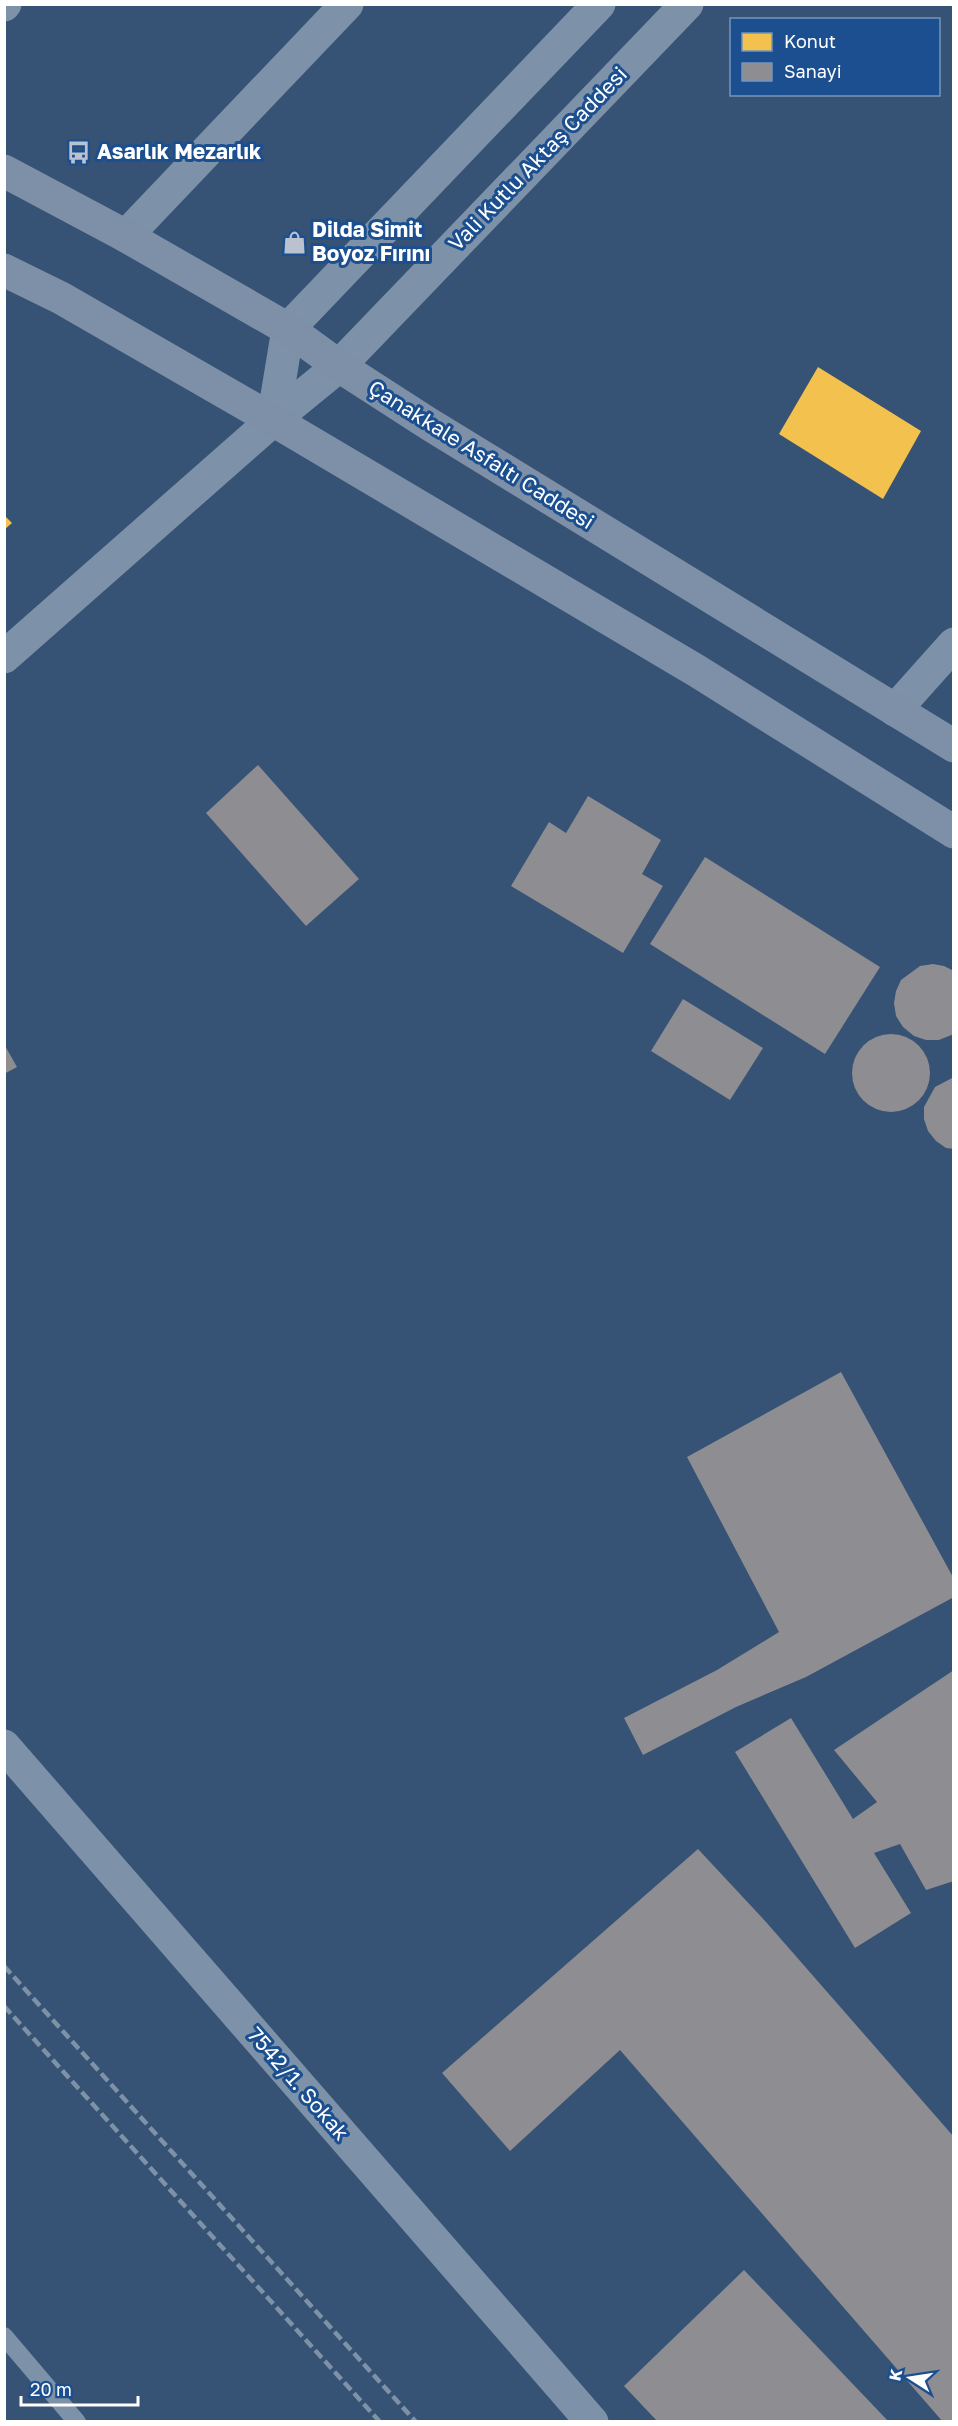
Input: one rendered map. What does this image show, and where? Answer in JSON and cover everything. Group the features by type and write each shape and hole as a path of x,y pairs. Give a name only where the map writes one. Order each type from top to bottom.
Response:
{"highway":[{"name":"Çanakkale Asfaltı Caddesi","path":"4,171 126,236 288,329 339,366 429,424 954,746"},
{"path":"4,270 61,298 273,420 697,671 954,832"}],"street":[{"path":"126,236 347,4"},
{"path":"273,420 288,329 598,4"},
{"name":"Vali Kutlu Aktaş Caddesi","path":"4,657 273,420 339,366 687,4"},
{"path":"895,710 954,644"},
{"name":"7542/1. Sokak","path":"4,1746 592,2421"}],"lane":[{"path":"4,2336 77,2421"}],"building: Konut":[{"path":"818,367 921,431 883,499 779,434"},
{"path":"4,515 12,523 4,530"}],"building: Sanayi":[{"path":"258,765 359,879 306,926 206,813"},
{"path":"588,796 661,840 642,874 663,886 623,953 511,886 549,822 566,833"},
{"path":"705,857 880,967 825,1054 650,944"},
{"path":"933,964 954,971 954,1034 939,1040 926,1040 914,1036 903,1027 896,1016 894,1003 901,980 920,966"},
{"path":"683,999 763,1048 730,1100 651,1051"},
{"path":"891,1034 906,1037 923,1051 930,1073 927,1088 913,1105 891,1112 876,1109 859,1095 852,1073 855,1058 869,1041"},
{"path":"4,1044 17,1067 4,1074"},
{"path":"954,1077 954,1149 946,1148 928,1131 924,1119 924,1107 935,1087"},
{"path":"841,1372 954,1579 954,1597 806,1677 736,1707 643,1755 624,1718 717,1670 779,1632 687,1457"},
{"path":"954,1670 954,1881 926,1890 900,1844 874,1853 911,1913 855,1948 735,1752 791,1718 853,1819 877,1802 834,1750"},
{"path":"698,1849 766,1922 954,2137 954,2422 943,2422 620,2050 510,2151 442,2073"},
{"path":"744,2270 889,2422 658,2422 624,2386"}],"railway":[{"path":"4,1966 416,2422"},
{"path":"4,2006 380,2422"}],"place":[{"name":"Asarlık Mezarlık","path":"79,152"},
{"name":"Dilda Simit Boyoz Fırını","path":"294,242"}]}
